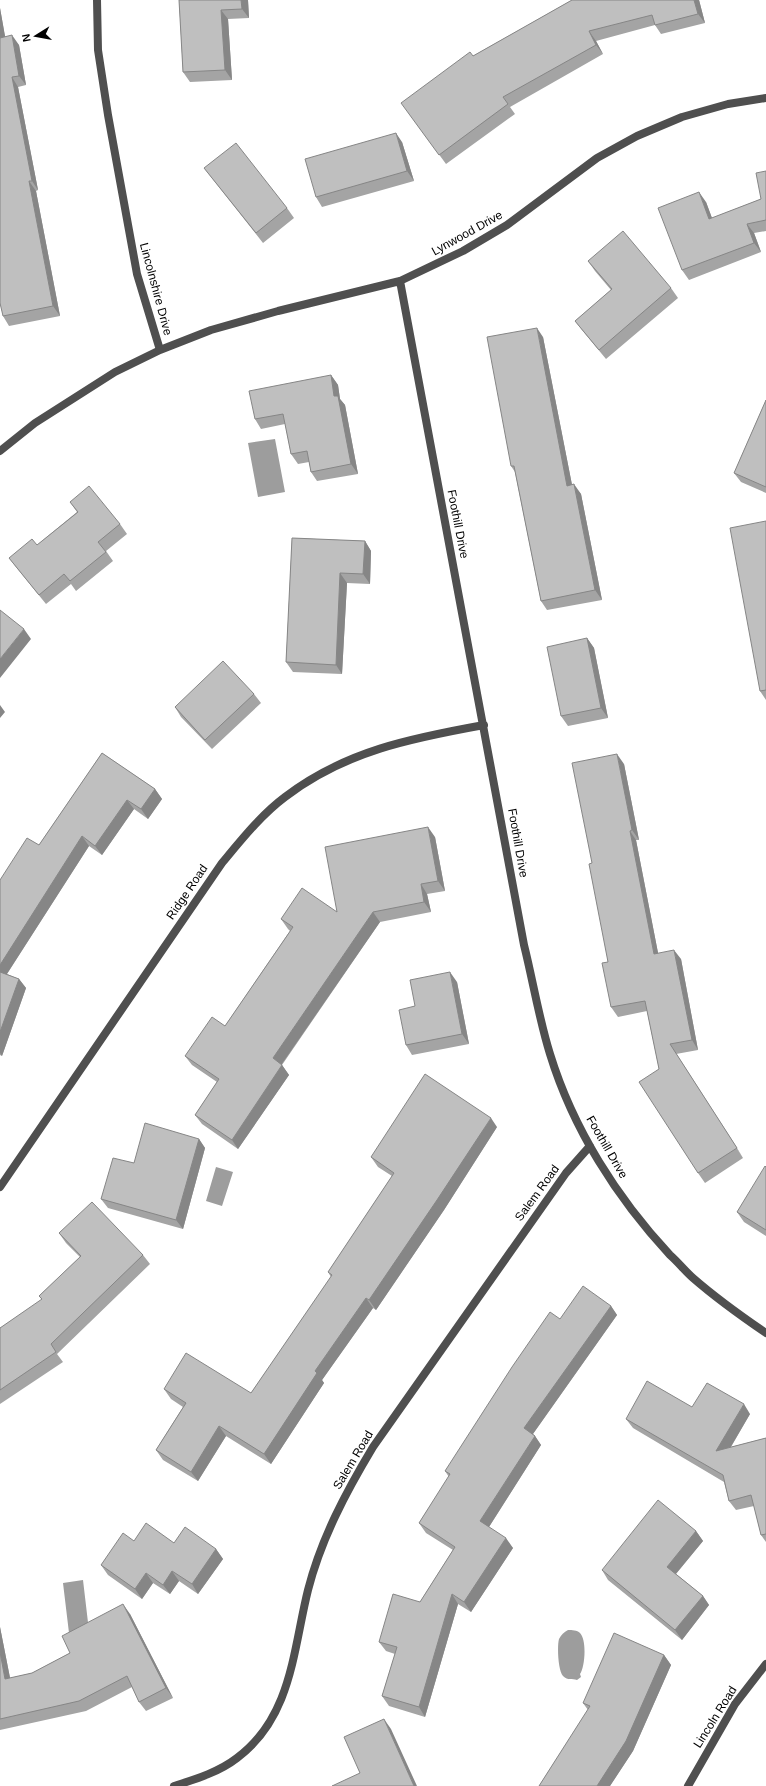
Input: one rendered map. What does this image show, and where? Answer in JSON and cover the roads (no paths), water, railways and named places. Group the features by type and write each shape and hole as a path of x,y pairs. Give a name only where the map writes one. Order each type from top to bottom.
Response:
{"street":[{"name":"Lincolnshire Drive","path":"0,451 35,423 109,376 160,350 137,274 108,114 98,50 97,0"},
{"name":"Lynwood Drive","path":"160,350 226,326 278,311 400,281 463,251 507,225 597,158 637,136 682,117 728,104 766,98"},
{"name":"Foothill Drive","path":"400,281 524,945 550,1053 564,1094 590,1146 618,1191 650,1233 692,1278 738,1314 766,1333"},
{"name":"Ridge Road","path":"0,1187 222,862 252,827 285,797 317,774 368,751 427,736 484,725"},
{"name":"Salem Road","path":"174,1786 209,1774 237,1758 259,1737 278,1708 290,1675 308,1589 328,1533 346,1492 373,1447 556,1186 590,1146"},
{"name":"Lincoln Road","path":"688,1786 735,1704 766,1664"}]}
